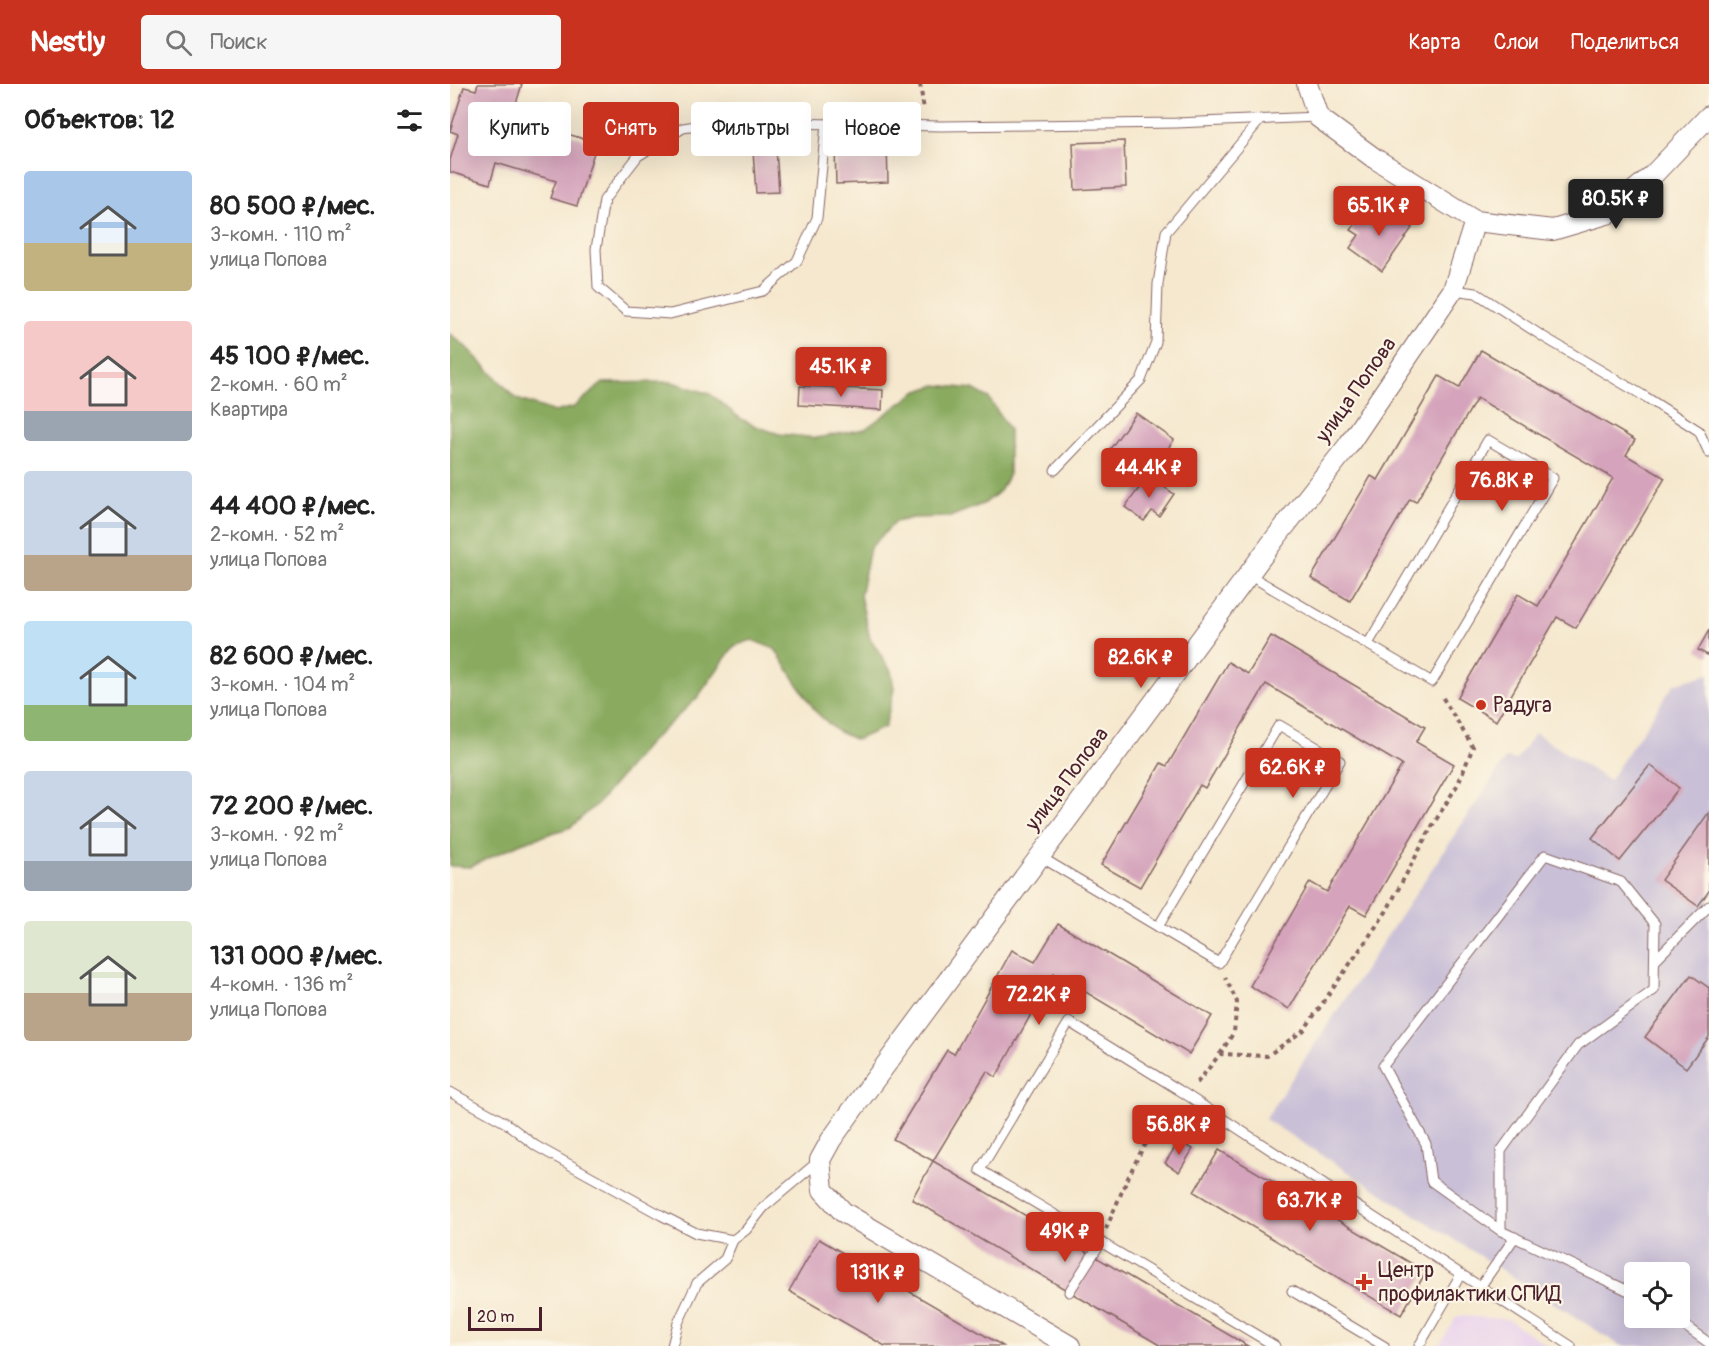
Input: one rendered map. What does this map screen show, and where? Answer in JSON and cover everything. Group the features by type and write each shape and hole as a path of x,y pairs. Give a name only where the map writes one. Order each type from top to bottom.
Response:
{"street":[{"path":"1307,84 1318,117 1374,158 1475,221 1553,230 1607,214 1653,175 1709,116"},
{"name":"улица Попова","path":"820,1160 853,1109 1039,856 1249,574 1347,447 1453,290 1475,221"},
{"path":"820,1160 823,1190 843,1212 1070,1346"}],"lane":[{"path":"921,126 1176,123 1318,117"},
{"path":"1055,470 1141,380 1156,342 1158,284 1166,232 1261,119"},
{"path":"722,122 826,124 817,218 797,261 763,291 670,314 626,311 598,287 596,249 604,200 638,156 682,128 722,122"},
{"path":"1453,290 1476,293 1542,336 1644,396 1699,432 1709,453"},
{"path":"1249,574 1432,682 1553,478 1488,440 1368,644"},
{"path":"1039,856 1158,927 1219,963 1340,761 1280,724 1158,927"},
{"path":"1501,1231 1501,1151 1578,1045 1654,990 1655,924 1621,882 1545,855 1383,1066 1426,1144 1431,1181 1501,1231 1624,1289"},
{"path":"1655,960 1709,906"},
{"path":"1275,1346 980,1170 1069,1022 1187,1095 1571,1346"},
{"path":"450,1092 506,1123 536,1146 661,1215 696,1233 733,1240"},
{"path":"672,1346 678,1323 697,1283 725,1259 733,1240 746,1230 764,1207 820,1160"},
{"path":"1480,1287 1515,1237"},
{"path":"1069,1292 1101,1242"},
{"path":"1419,1346 1461,1274"},
{"path":"1292,1291 1383,1346"},
{"path":"1688,1328 1709,1343"}],"path":[{"path":"920,84 926,126"},
{"path":"1220,1054 1267,1056 1304,1030 1386,912 1431,828 1458,784 1473,747 1432,682"},
{"path":"1101,1242 1128,1179 1161,1119 1187,1095 1220,1054 1234,1032 1237,1002 1219,963"}],"shaded area":[{"path":"1709,674 1709,1346 1621,1346 1265,1119 1506,758 1516,760 1535,733 1609,781 1674,684"},
{"path":"1457,1316 1507,1319 1549,1346 1439,1346"}],"green space":[{"path":"450,334 465,346 517,399 555,412 574,407 603,383 672,382 710,394 741,419 758,427 779,434 816,438 865,429 916,392 936,385 973,389 989,398 1009,430 1009,474 1000,491 985,503 950,517 912,518 895,522 870,548 860,596 870,638 891,671 894,689 885,727 856,740 837,731 816,712 775,649 752,640 734,646 697,698 648,744 599,802 571,827 521,843 470,867 450,866"}],"building":[{"path":"478,84 522,84 517,102 468,102 468,156 571,156 571,135 583,139 583,156 593,156 577,206 550,198 556,181 496,163 490,184 450,172 450,160 458,134 450,131 464,87 476,90"},
{"path":"1124,141 1126,187 1075,190 1073,143"},
{"path":"753,156 776,156 779,192 756,193"},
{"path":"835,156 887,156 888,182 836,184"},
{"path":"1379,205 1412,228 1382,271 1350,248 1359,235 1351,230 1364,211 1371,217"},
{"path":"1481,350 1635,440 1626,455 1665,478 1576,628 1557,617 1496,721 1457,698 1518,594 1538,606 1613,478 1477,398 1416,502 1410,499 1350,601 1311,578 1371,476 1378,480 1439,376 1459,388"},
{"path":"800,386 883,390 882,410 799,405"},
{"path":"1136,413 1174,440 1148,476 1110,449"},
{"path":"1148,476 1174,494 1159,516 1152,511 1144,521 1125,507"},
{"path":"1709,630 1709,656 1698,650"},
{"path":"1271,636 1425,727 1416,742 1454,764 1366,915 1350,906 1289,1009 1250,986 1310,882 1327,892 1402,765 1266,684 1205,788 1200,785 1140,887 1101,865 1161,763 1167,766 1228,662 1248,674"},
{"path":"1650,765 1679,788 1620,861 1592,838"},
{"path":"1709,812 1709,891 1698,906 1661,880"},
{"path":"1058,924 1212,1016 1189,1054 1054,973 996,1077 987,1071 933,1161 893,1139 947,1050 954,1054 1012,950 1035,962"},
{"path":"1691,975 1709,988 1709,1037 1686,1068 1645,1037"},
{"path":"1179,1141 1193,1149 1179,1172 1165,1163"},
{"path":"1219,1150 1426,1272 1401,1315 1194,1192"},
{"path":"933,1161 1248,1346 1161,1346 912,1199"},
{"path":"819,1239 1003,1346 885,1346 789,1291"}],"place":[{"name":"Радуга","path":"1481,705"},
{"name":"Центр профилактики СПИД","path":"1364,1282"}]}
